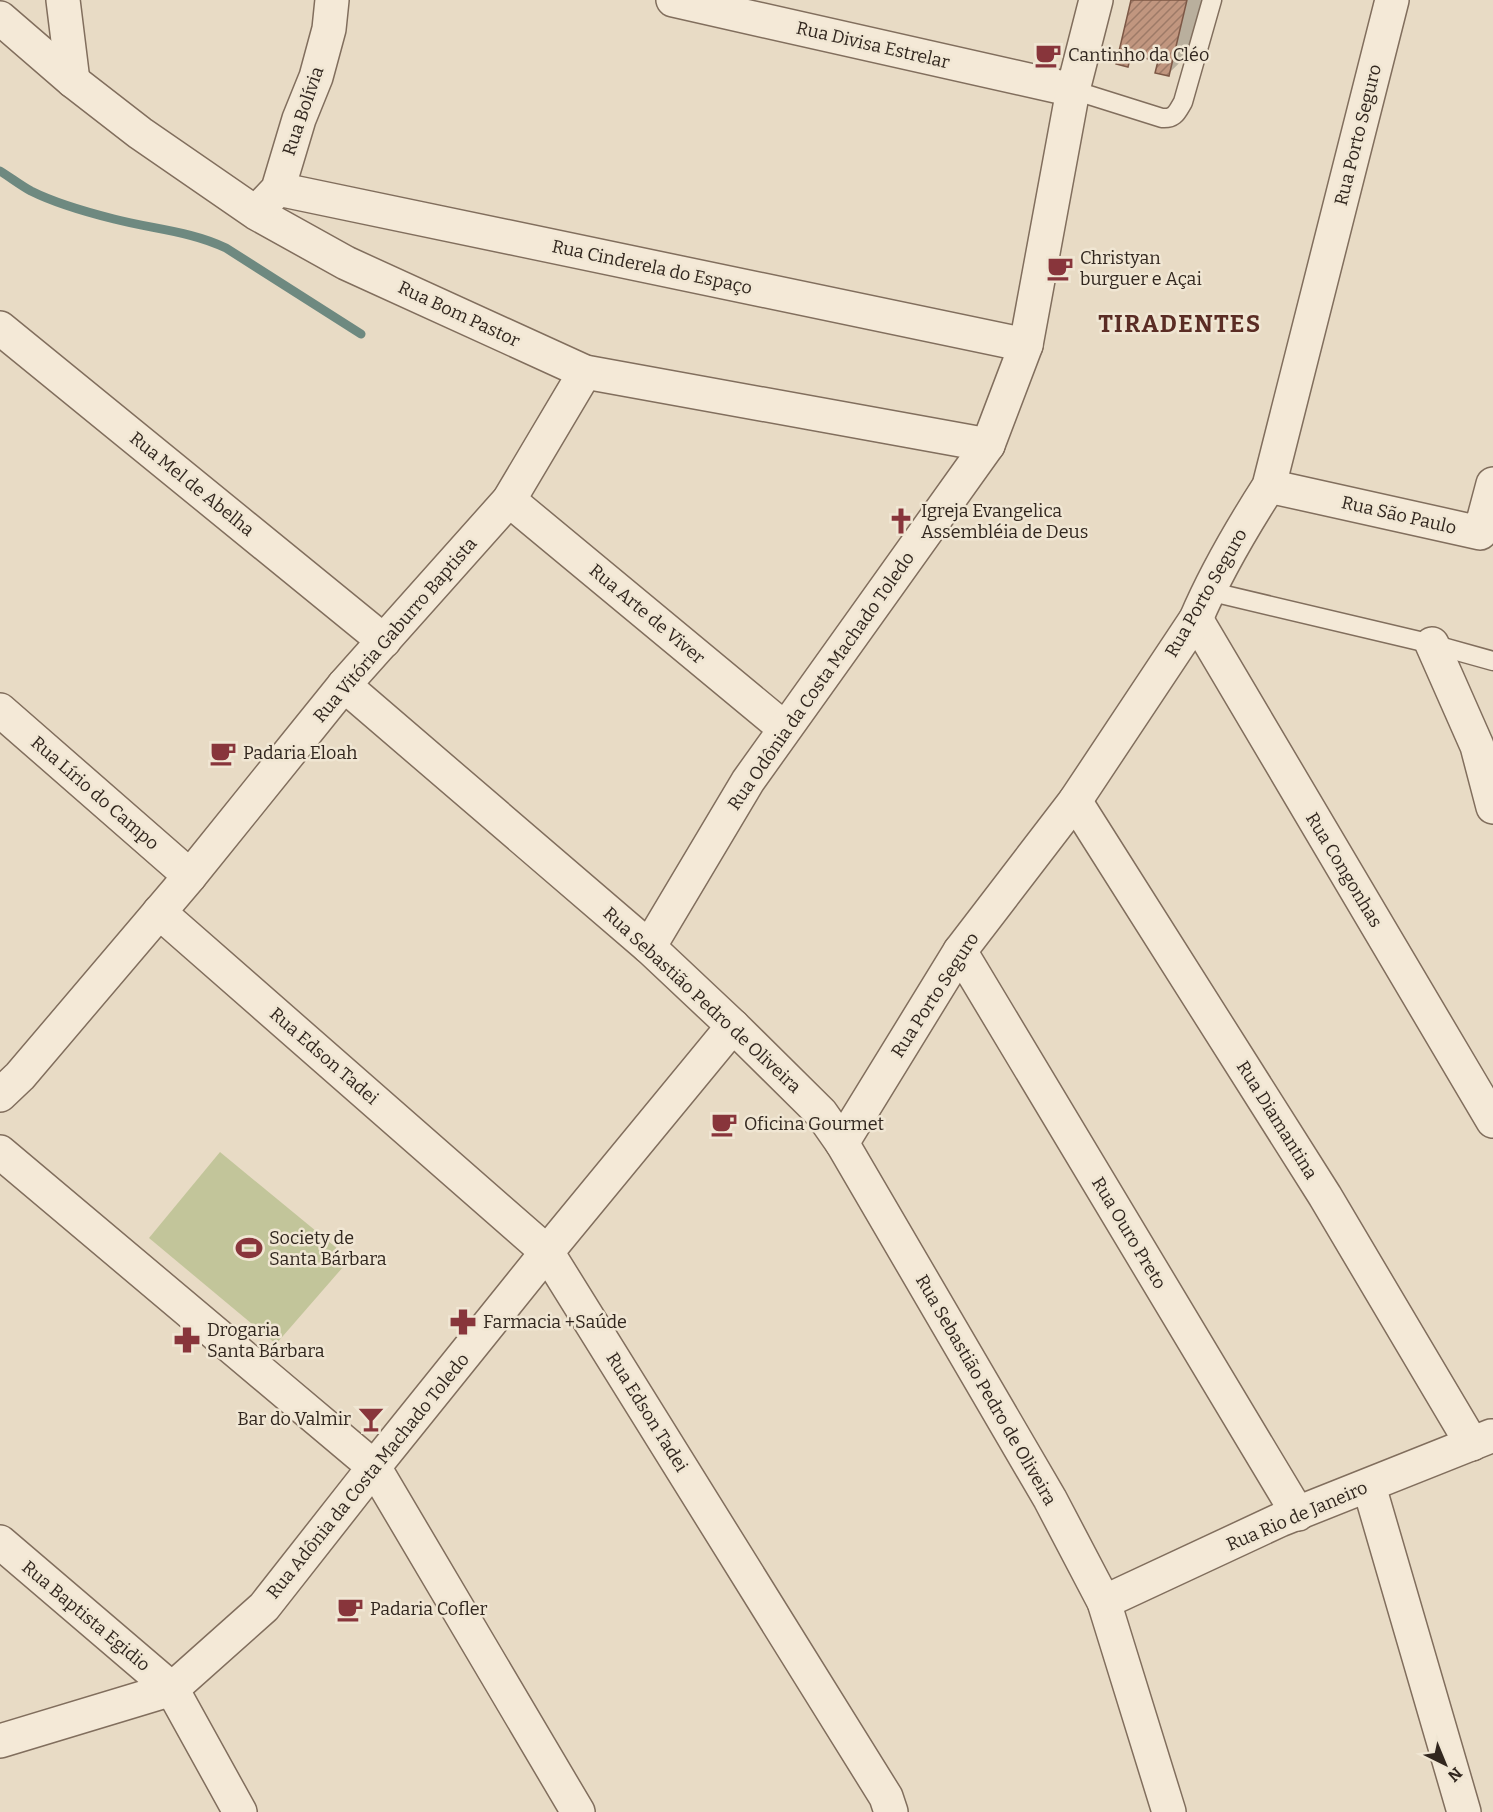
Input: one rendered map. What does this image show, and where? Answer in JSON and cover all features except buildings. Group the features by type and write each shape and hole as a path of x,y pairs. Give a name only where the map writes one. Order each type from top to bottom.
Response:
{"street":[{"path":"63,0 73,81"},
{"name":"Rua Bolívia","path":"256,213 278,189 299,119 316,77 329,29 332,0"},
{"name":"Rua Divisa Estrelar","path":"673,0 1073,90"},
{"name":"Rua Odônia da Costa Machado Toledo","path":"649,947 748,781 988,445 1026,345 1073,90 1096,0"},
{"name":"Rua Porto Seguro","path":"842,1143 960,951 1076,801 1202,605 1269,486 1392,0"},
{"name":"Rua Bom Pastor","path":"0,18 73,81 140,134 256,213 345,263 585,372 988,445"},
{"name":"Rua Cinderela do Espaço","path":"278,189 1026,345"},
{"name":"Rua Mel de Abelha","path":"0,328 384,641"},
{"name":"Rua Vitória Gaburro Baptista","path":"6,1077 159,912 344,685 509,500 585,372"},
{"name":"Rua São Paulo","path":"1269,486 1487,536 1493,484"},
{"name":"Rua Arte de Viver","path":"509,500 784,728"},
{"name":"Rua Congonhas","path":"1202,605 1493,1121"},
{"path":"1432,644 1477,746 1493,807"},
{"name":"Rua Sebastião Pedro de Oliveira","path":"344,685 649,947 821,1113 842,1143 1050,1499 1104,1602 1169,1812"},
{"name":"Rua Lírio do Campo","path":"0,710 190,876"},
{"name":"Rua Diamantina","path":"1076,801 1483,1440"},
{"name":"Rua Edson Tadei","path":"159,912 547,1252 888,1804"},
{"name":"Rua Ouro Preto","path":"960,951 1298,1514"},
{"name":"Rua Adônia da Costa Machado Toledo","path":"0,1741 172,1689 264,1607 547,1252 733,1026"},
{"path":"0,1152 374,1467 578,1812"},
{"name":"Rua Rio de Janeiro","path":"1104,1602 1280,1520 1483,1440"},
{"path":"1369,1486 1464,1812"},
{"name":"Rua Baptista Egidio","path":"0,1542 172,1689"},
{"path":"172,1689 240,1812"}],"lane":[{"path":"1073,90 1170,119 1183,102 1212,0"},
{"path":"1202,605 1432,644 1493,661"}],"green space":[{"name":"Society de Santa Bárbara","path":"220,1152 350,1259 276,1344 149,1238"}],"waterway":[{"path":"0,171 31,191 61,204 213,242 361,334"}],"place":[{"name":"Cantinho da Cléo","path":"1048,55"},
{"name":"Christyan burguer e Açai","path":"1060,268"},
{"name":"Igreja Evangelica Assembléia de Deus","path":"901,521"},
{"name":"Padaria Eloah","path":"223,753"},
{"name":"Oficina Gourmet","path":"724,1124"},
{"name":"Society de Santa Bárbara","path":"249,1248"},
{"name":"Farmacia +Saúde","path":"463,1322"},
{"name":"Drogaria Santa Bárbara","path":"187,1340"},
{"name":"Bar do Valmir","path":"371,1419"},
{"name":"Padaria Cofler","path":"350,1609"}],"district":[{"name":"TIRADENTES","path":"1180,324"}]}
